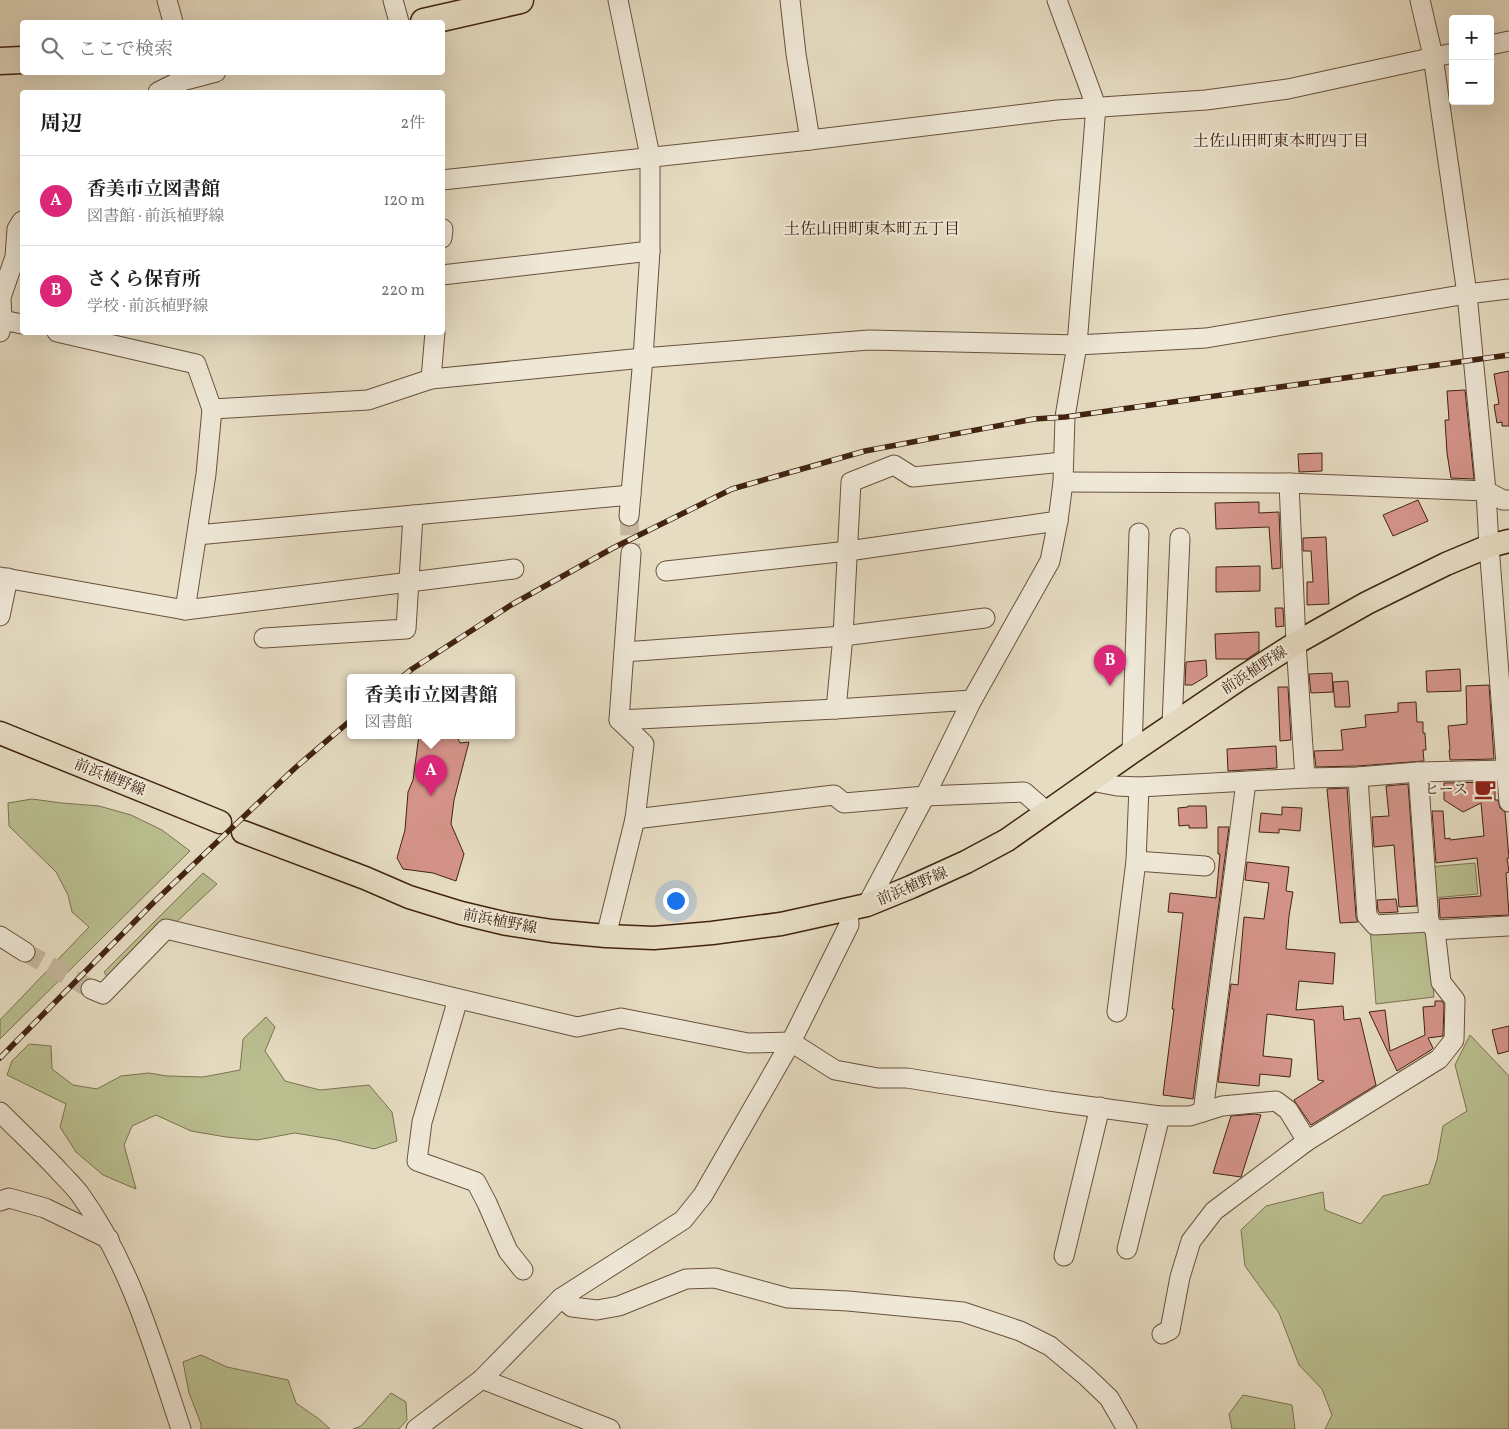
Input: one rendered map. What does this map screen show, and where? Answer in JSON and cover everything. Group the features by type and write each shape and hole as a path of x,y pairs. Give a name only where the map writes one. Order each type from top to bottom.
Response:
{"highway":[{"path":"433,20 520,0"},
{"path":"0,61 20,60"}],"main road":[{"name":"前浜植野線","path":"243,832 365,878 409,897 461,913 508,924 543,929 606,936 654,938 781,924 857,907 911,888 1007,840 1172,724 1296,643 1367,603 1446,564 1499,543"},
{"name":"前浜植野線","path":"0,733 220,822"}],"street":[{"path":"167,0 172,20"},
{"path":"393,0 398,20"},
{"path":"618,0 650,156 650,251 629,516"},
{"path":"790,0 796,54 810,140"},
{"path":"416,1429 482,1379 562,1298 683,1220 703,1195 791,1042 857,907 925,796 972,700 1050,561 1063,482 1065,417 1077,345 1096,106 1057,0"},
{"path":"1420,0 1434,56 1467,294 1486,491 1499,543 1506,770 1509,802"},
{"path":"1494,44 1509,41"},
{"path":"445,180 810,140 1096,106 1206,100 1288,89 1449,53"},
{"path":"162,90 178,82 205,75"},
{"path":"16,227 15,257 1,297 1,326 20,324"},
{"path":"445,275 650,251"},
{"path":"212,409 368,400 431,379 643,358 869,340 1077,345 1206,338 1467,294 1509,289"},
{"path":"70,335 196,364 212,409 206,474 185,610"},
{"path":"431,379 435,335"},
{"path":"836,709 843,636 851,482 894,465 913,477 1063,462"},
{"path":"1063,482 1289,483 1486,491 1504,500 1509,500"},
{"path":"1289,483 1296,643 1305,778"},
{"path":"197,535 632,495"},
{"path":"264,638 406,629 413,516"},
{"path":"666,571 848,551 1058,521"},
{"path":"1132,752 1139,533"},
{"path":"1172,724 1180,538"},
{"path":"619,720 631,553"},
{"path":"0,616 4,578 185,610 514,568"},
{"path":"624,652 843,636 985,618"},
{"path":"619,720 972,700"},
{"path":"606,936 635,819 644,744 619,720"},
{"path":"1091,781 1117,786 1139,787 1358,777 1418,772 1506,770"},
{"path":"1162,1334 1170,1330 1180,1277 1191,1241 1214,1211 1307,1141 1439,1059 1454,1040 1455,1000 1441,982 1432,926 1418,772"},
{"path":"1358,777 1367,916 1375,926 1509,926"},
{"path":"1204,1112 1246,782"},
{"path":"1117,1012 1136,861 1139,787"},
{"path":"635,819 834,795 844,803 925,796 1024,792 1047,812"},
{"path":"1136,861 1206,865"},
{"path":"91,989 103,994 166,929 576,1027 621,1018 748,1043 791,1042 835,1070 878,1078 907,1078 1049,1101 1160,1116 1190,1116 1222,1106 1276,1101 1288,1110 1307,1141"},
{"path":"0,936 25,952"},
{"path":"458,999 422,1122 416,1162 476,1182 508,1251 524,1270"},
{"path":"1064,1256 1100,1107"},
{"path":"0,1112 78,1192 109,1239 130,1284 181,1429"},
{"path":"1127,1249 1160,1116"},
{"path":"0,1201 9,1198 45,1208 109,1239"},
{"path":"562,1298 572,1307 597,1310 619,1306 686,1279 715,1278 788,1298 848,1301 963,1312 1020,1331 1050,1346 1109,1398 1127,1429"},
{"path":"482,1379 610,1429"}],"green space":[{"path":"32,799 99,806 131,815 162,830 190,851 0,1039 0,1020 89,927 72,912 68,895 56,872 9,826 8,803"},
{"path":"1475,863 1478,894 1432,898 1428,867"},
{"path":"203,873 217,884 111,983 104,972"},
{"path":"1428,925 1434,997 1376,1004 1370,928"},
{"path":"266,1017 275,1027 265,1051 285,1081 320,1090 369,1085 392,1112 397,1141 374,1149 295,1133 257,1140 226,1137 191,1131 156,1115 132,1126 124,1145 136,1189 103,1175 76,1152 60,1127 66,1104 7,1075 12,1061 29,1044 51,1046 52,1069 73,1085 97,1089 121,1076 149,1073 167,1076 203,1077 240,1070 243,1039"},
{"path":"1470,1035 1509,1076 1509,1429 1325,1429 1332,1415 1322,1389 1299,1365 1279,1313 1245,1266 1241,1230 1266,1206 1323,1192 1325,1210 1361,1224 1383,1196 1429,1184 1437,1160 1443,1126 1467,1111 1455,1065"},
{"path":"201,1355 227,1367 288,1380 296,1403 330,1429 201,1429 201,1424 189,1393 183,1362"},
{"path":"391,1393 406,1402 407,1420 399,1429 353,1429 361,1426"},
{"path":"1243,1395 1292,1405 1295,1429 1232,1429 1229,1414"}],"building":[{"path":"1509,371 1509,426 1502,426 1502,422 1497,423 1494,405 1499,404 1494,374"},
{"path":"1465,390 1474,479 1451,478 1447,453 1445,420 1449,420 1447,391"},
{"path":"1322,453 1322,471 1299,472 1298,454"},
{"path":"1418,500 1428,521 1393,536 1383,515"},
{"path":"1259,502 1259,513 1279,512 1281,568 1272,569 1269,527 1216,529 1215,503"},
{"path":"1326,537 1329,604 1307,605 1307,582 1313,582 1311,551 1303,551 1303,538"},
{"path":"1260,566 1260,591 1216,592 1216,567"},
{"path":"1275,608 1283,608 1284,626 1276,627"},
{"path":"1259,632 1259,651 1247,659 1216,659 1215,634"},
{"path":"1206,660 1207,676 1192,685 1185,685 1186,662"},
{"path":"1460,669 1461,691 1427,692 1426,671"},
{"path":"1332,673 1333,692 1311,693 1309,674"},
{"path":"1348,681 1350,707 1335,707 1333,682"},
{"path":"1489,685 1494,759 1450,760 1448,726 1467,724 1466,686"},
{"path":"1278,687 1288,687 1291,740 1280,741"},
{"path":"1416,702 1417,722 1423,722 1423,733 1425,733 1426,750 1423,750 1424,761 1316,767 1314,751 1343,750 1341,730 1366,727 1365,715 1398,712 1398,703"},
{"path":"418,739 458,739 460,743 469,742 454,800 451,824 464,854 456,881 433,873 403,869 397,858 405,830 408,792 413,780"},
{"path":"1276,746 1277,768 1228,771 1227,749"},
{"path":"1495,782 1495,800 1498,800 1500,808 1505,812 1509,858 1507,858 1509,872 1506,873 1509,915 1440,918 1439,899 1481,896 1477,858 1436,863 1432,811 1443,811 1445,839 1484,836 1481,803 1463,812 1444,800 1444,783"},
{"path":"1408,784 1417,906 1399,907 1394,845 1374,847 1372,817 1389,816 1386,786"},
{"path":"1347,788 1356,917 1358,922 1340,923 1327,789"},
{"path":"1206,806 1207,828 1189,828 1189,825 1179,826 1178,808"},
{"path":"1282,807 1302,808 1300,831 1279,829 1279,833 1259,832 1261,813 1282,815"},
{"path":"1218,827 1229,827 1193,1099 1163,1095 1174,1009 1172,1009 1183,913 1168,912 1170,893 1216,898 1220,854 1218,854"},
{"path":"1247,862 1289,867 1286,891 1293,892 1286,949 1335,953 1333,984 1299,981 1296,1010 1343,1006 1344,1020 1360,1018 1376,1085 1311,1125 1294,1100 1324,1081 1318,1080 1314,1020 1267,1014 1263,1056 1292,1059 1290,1077 1260,1074 1259,1086 1218,1082 1231,984 1238,985 1244,917 1264,919 1269,883 1245,880"},
{"path":"1396,899 1398,912 1380,913 1378,911 1377,900"},
{"path":"1435,1001 1442,1001 1444,1004 1443,1036 1428,1038 1433,1048 1397,1071 1369,1012 1385,1010 1390,1051 1425,1035 1423,1007 1435,1006"},
{"path":"1509,1026 1509,1051 1498,1054 1492,1030"},
{"path":"1261,1115 1241,1177 1213,1173 1231,1116"}],"tunnel":[{"path":"629,516 631,553"},
{"path":"25,952 91,989"}],"railway":[{"path":"406,674 511,605 613,548 732,489 865,451 1034,419 1065,417 1509,355"},
{"path":"0,1058 153,903 295,768 347,723"}],"place":[{"name":"さくら保育所","path":"1110,686"},
{"name":"ヒース","path":"1485,789"},
{"name":"香美市立図書館","path":"431,796"}],"district":[{"name":"土佐山田町東本町四丁目","path":"1281,140"},
{"name":"土佐山田町東本町五丁目","path":"872,228"}]}
